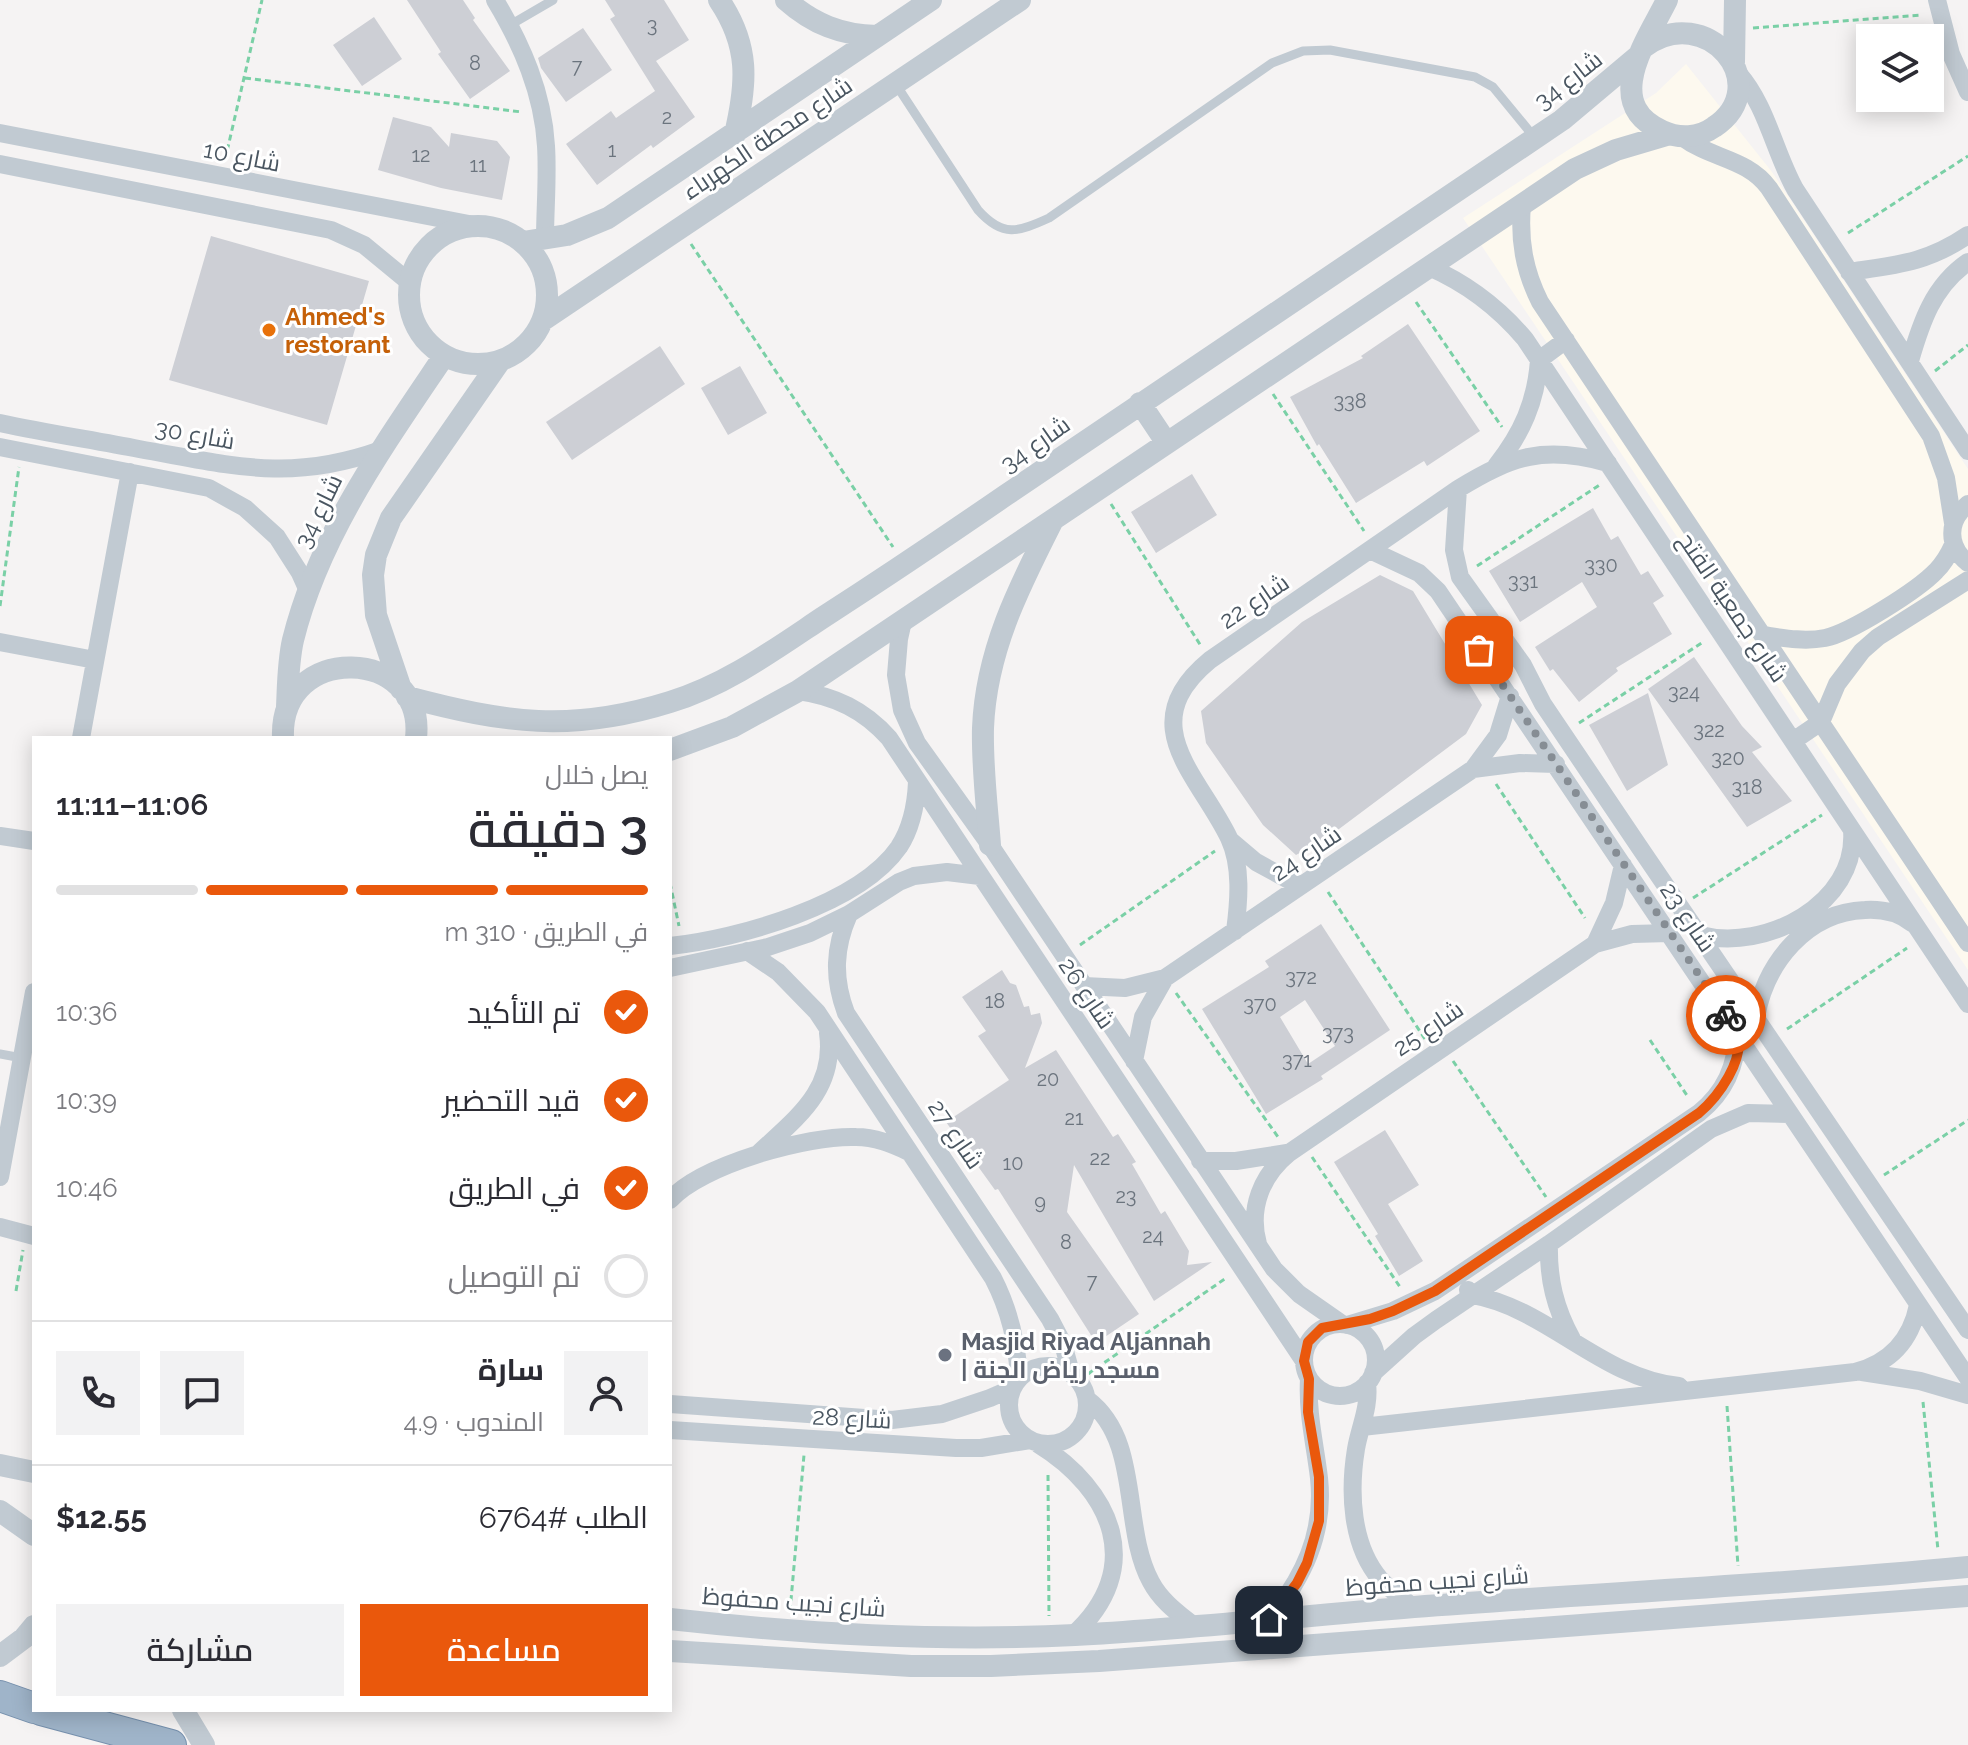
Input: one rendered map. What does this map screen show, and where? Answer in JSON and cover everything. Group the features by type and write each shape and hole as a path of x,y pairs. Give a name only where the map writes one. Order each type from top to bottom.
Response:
{"highway":[{"path":"0,1696 32,1707"},
{"path":"48,1712 171,1745"}],"street":[{"path":"495,0 510,25 535,83 542,114 546,146 534,241 546,278 548,299 543,320 526,345 500,361 481,365 462,363 430,346 418,332 409,308 409,282 417,260 432,243 452,231 474,225 534,241"},
{"path":"719,0 736,32 745,74 744,96 735,134"},
{"path":"786,0 808,17 836,31 877,36"},
{"name":"شارع محطة الكهرباء","path":"534,241 588,228 608,218 931,0"},
{"name":"شارع محطة الكهرباء","path":"543,320 1020,0"},
{"path":"1667,0 1640,52 1631,80 1635,104 1649,123 1710,155 1750,169 1763,180 1931,436 1946,478 1953,523 1953,545 1944,562 1930,577 1867,619 1823,639 1763,635"},
{"path":"672,749 732,727 798,691 1262,378 1596,159 1676,136 1706,132 1725,118 1737,97 1735,0"},
{"path":"1938,7 1951,54 1968,92"},
{"path":"1640,52 1663,33 1675,30 1699,31 1720,42 1762,108 1795,189 1968,451"},
{"name":"شارع 34","path":"287,707 299,688 318,674 339,667 362,667 383,675 404,693 494,718 536,722 577,721 670,702 711,686 905,565 1535,138 1588,100 1640,52"},
{"name":"شارع 10","path":"0,133 474,225"},
{"path":"0,164 331,230 364,245 409,282"},
{"path":"1778,203 1795,189"},
{"name":"شارع جمعية الفتح","path":"1522,205 1521,245 1531,284 1540,302 1968,943"},
{"path":"1849,272 1914,263 1967,237"},
{"path":"1910,361 1925,313 1935,296 1968,262"},
{"name":"شارع جمعية الفتح","path":"1429,267 1472,289 1492,304 1509,320 1539,360 1968,1004"},
{"path":"1539,360 1566,340"},
{"name":"شارع 34","path":"283,736 293,640 309,593 351,498 444,356"},
{"name":"شارع 22","path":"1496,466 1514,443 1532,404 1539,360"},
{"path":"416,736 414,713 376,615 373,595 376,555 391,518 500,361"},
{"path":"1140,403 1166,442"},
{"name":"شارع 30","path":"0,423 261,469 310,469 381,450"},
{"name":"شارع 30","path":"0,447 209,488 245,508 277,537 309,593"},
{"name":"شارع 22","path":"1300,886 1256,862 1230,840 1179,755 1173,718 1180,694 1195,673 1458,489 1496,466 1552,454 1590,457 1612,468"},
{"path":"227,497 236,466"},
{"path":"81,736 130,472"},
{"name":"شارع 23","path":"1458,489 1454,550 1460,577 1523,665 1543,704 1968,1330"},
{"path":"1953,523 1968,504"},
{"path":"990,845 983,755 991,669 1008,613 1054,518"},
{"path":"1953,545 1968,563"},
{"name":"شارع 23","path":"1373,549 1408,566 1429,581 1464,628 1968,1378"},
{"path":"1793,741 1821,722 1843,675 1862,651 1878,637 1968,580"},
{"path":"1464,628 1486,612"},
{"path":"1867,619 1878,637"},
{"name":"شارع 26","path":"903,621 897,647 896,675 902,710 917,743 990,845 1259,1249 1299,1294 1344,1324"},
{"path":"0,642 95,660"},
{"name":"شارع 26","path":"798,691 831,697 861,712 876,724 899,754 1242,1267 1306,1370"},
{"name":"شارع 24","path":"1479,768 1498,735 1510,696"},
{"path":"899,754 917,743"},
{"name":"شارع 24","path":"1084,986 1125,988 1165,978 1479,768 1520,763 1556,764"},
{"path":"677,946 784,919 832,899 862,881 888,859 903,839 913,815 917,782"},
{"path":"1585,808 1604,794"},
{"path":"1756,1018 1769,976 1804,923 1838,884 1850,857 1852,830"},
{"path":"0,836 32,841"},
{"name":"شارع 22","path":"1230,840 1239,894 1235,931"},
{"path":"1597,941 1614,903 1623,865"},
{"path":"672,968 799,937 849,914 914,876 947,872 980,876"},
{"path":"862,881 873,899"},
{"path":"1700,935 1714,939 1746,937 1857,910 1873,909 1904,917 1920,932"},
{"name":"شارع 27","path":"849,914 837,947 836,963 840,997 846,1013 1057,1331 1075,1376"},
{"name":"شارع 25","path":"1259,1249 1254,1221 1259,1193 1271,1171 1296,1148 1597,941 1632,934 1670,933"},
{"name":"شارع 27","path":"747,951 792,984 827,1027 993,1278 1010,1316 1015,1337 1016,1383"},
{"name":"شارع 24","path":"1134,1061 1143,1017 1165,978"},
{"path":"0,1177 32,1003"},
{"path":"757,1155 815,1096 830,1053 827,1027 846,1013"},
{"path":"1269,1620 1297,1583 1307,1563 1319,1521 1320,1488 1309,1420 1304,1352 1314,1334 1332,1325 1411,1303 1457,1276 1694,1116 1725,1084 1735,1059 1737,1033"},
{"path":"1306,1370 1326,1393 1337,1396 1359,1390 1414,1336 1723,1122 1748,1113 1789,1114"},
{"path":"1694,1116 1700,1137"},
{"path":"1151,1132 1171,1117"},
{"path":"672,1198 695,1179 757,1155 818,1140 849,1137 876,1139 909,1152"},
{"name":"شارع 25","path":"1200,1161 1254,1160 1296,1148"},
{"path":"0,1227 30,1235"},
{"path":"1549,1244 1548,1264 1555,1303 1572,1339"},
{"path":"993,1278 1014,1263"},
{"path":"1457,1276 1472,1295 1512,1306 1602,1359 1635,1374 1670,1385 1706,1388"},
{"path":"1362,1427 1855,1372 1880,1363 1900,1346 1912,1327 1918,1305"},
{"path":"1344,1324 1357,1328 1372,1343 1376,1363 1370,1378 1368,1405 1357,1446 1353,1484 1360,1542 1380,1578 1413,1607"},
{"path":"1073,1635 1095,1613 1110,1586 1114,1563 1112,1537 1108,1520 1091,1489 1069,1466 1015,1427 1011,1418 1009,1407 1016,1383 1028,1371 1050,1366 1075,1376 1088,1400 1106,1416 1117,1437 1145,1569 1164,1600 1194,1626"},
{"path":"1855,1372 1920,1381 1968,1395"},
{"name":"شارع 28","path":"672,1404 892,1420 966,1407 1016,1383"},
{"path":"1038,1444 1069,1439 1084,1422 1088,1400"},
{"path":"791,1414 797,1439"},
{"name":"شارع 28","path":"672,1430 956,1448 1038,1444"},
{"path":"0,1465 32,1472"},
{"path":"0,1511 32,1534"},
{"name":"شارع نجيب محفوظ","path":"672,1619 788,1631 914,1636 1049,1636 1413,1607 1740,1586 1958,1566"},
{"path":"1660,1592 1662,1620"},
{"path":"672,1651 832,1663 991,1666 1099,1661 1968,1596"},
{"path":"0,1656 32,1628"},
{"path":"753,1657 756,1628"},
{"path":"184,1712 204,1745"}],"lane":[{"path":"510,25 553,0"},
{"path":"895,83 978,210 991,225 1005,230 1023,230 1049,218 1272,63 1303,51 1330,50 1475,77 1493,87 1535,138"},
{"path":"0,1054 22,1058"}],"path":[{"path":"221,176 262,0"},
{"path":"1734,29 1938,7"},
{"path":"245,78 542,114"},
{"path":"1831,244 1968,156"},
{"path":"680,228 905,565"},
{"path":"1404,284 1514,443"},
{"path":"1922,381 1968,345"},
{"path":"1262,378 1373,549"},
{"path":"0,606 21,451"},
{"path":"1460,577 1612,468"},
{"path":"1100,487 1210,660"},
{"path":"0,553 7,554"},
{"path":"1563,733 1720,631"},
{"path":"1479,768 1597,941"},
{"path":"1680,906 1836,806"},
{"path":"1064,956 1230,840"},
{"path":"1317,875 1555,1210"},
{"path":"672,901 677,946"},
{"path":"1771,1040 1920,932"},
{"path":"1165,978 1411,1303"},
{"path":"1650,1040 1694,1116"},
{"path":"1869,1185 1968,1120"},
{"path":"16,1291 30,1235"},
{"path":"1075,1376 1242,1267"},
{"path":"1920,1381 1958,1566"},
{"path":"1726,1386 1740,1586"},
{"path":"788,1631 797,1439"},
{"path":"1038,1444 1049,1636"}],"shaded area":[{"path":"1686,64 1772,172 1968,469 1968,970 1463,218 1656,93"}],"building":[{"path":"407,0 463,0 475,18 473,20 510,71 470,99 438,54 441,52"},
{"path":"605,0 664,0 689,40 656,61 695,117 597,185 566,144 611,111 616,118 655,91 610,19 615,16"},
{"path":"374,17 402,59 362,86 333,45"},
{"path":"583,28 612,70 566,102 541,68 538,58"},
{"path":"393,117 431,127 449,147 451,133 497,141 510,157 502,200 441,188 378,170"},
{"name":"Ahmed's restorant","path":"211,236 369,281 327,425 169,380"},
{"path":"1408,324 1480,431 1427,466 1424,461 1356,503 1319,444 1317,446 1290,397 1363,358 1361,356"},
{"path":"660,346 685,384 572,460 546,422"},
{"path":"740,366 767,413 728,435 701,388"},
{"path":"1192,474 1217,515 1156,553 1131,512"},
{"path":"1593,508 1611,540 1618,536 1641,575 1648,571 1664,596 1653,603 1672,634 1616,668 1618,671 1579,702 1553,669 1550,671 1535,647 1597,607 1582,582 1520,622 1489,571"},
{"path":"1380,575 1413,591 1482,705 1466,734 1327,838 1296,855 1263,825 1206,743 1201,711 1302,622"},
{"path":"1694,657 1742,726 1762,747 1752,752 1792,801 1747,827 1648,689"},
{"path":"1648,693 1668,765 1627,791 1589,725"},
{"path":"1321,924 1390,1030 1321,1076 1323,1079 1266,1114 1202,1009 1269,967 1265,961","holes":["1305,1000 1335,1046 1308,1064 1280,1017"]},
{"path":"1002,970 1010,983 1016,985 1024,1007 1029,1006 1031,1015 1040,1013 1042,1023 1025,1068 1056,1050 1113,1137 1118,1134 1136,1162 1132,1164 1161,1214 1165,1211 1189,1251 1187,1265 1212,1262 1154,1301 1074,1165 1067,1212 1139,1314 1096,1343 998,1189 995,1190 946,1122 1009,1080 978,1036 986,1031 962,997"},
{"path":"1385,1130 1419,1185 1388,1204 1423,1261 1399,1276 1375,1236 1378,1234 1334,1162"}],"way so far":[{"path":"1479,650 1726,1015"}],"place":[{"name":"Ahmed's restorant","path":"269,330"},
{"name":"Masjid Riyad Aljannah | مسجد رياض الجنة","path":"945,1355"}],"route":[{"path":"1269,1620 1297,1583 1307,1563 1319,1521 1319,1477 1308,1412 1309,1379 1304,1361 1304,1352 1314,1334 1332,1325 1347,1325 1393,1311 1435,1291 1699,1113 1725,1084 1735,1059 1737,1033 1726,1015"}]}
